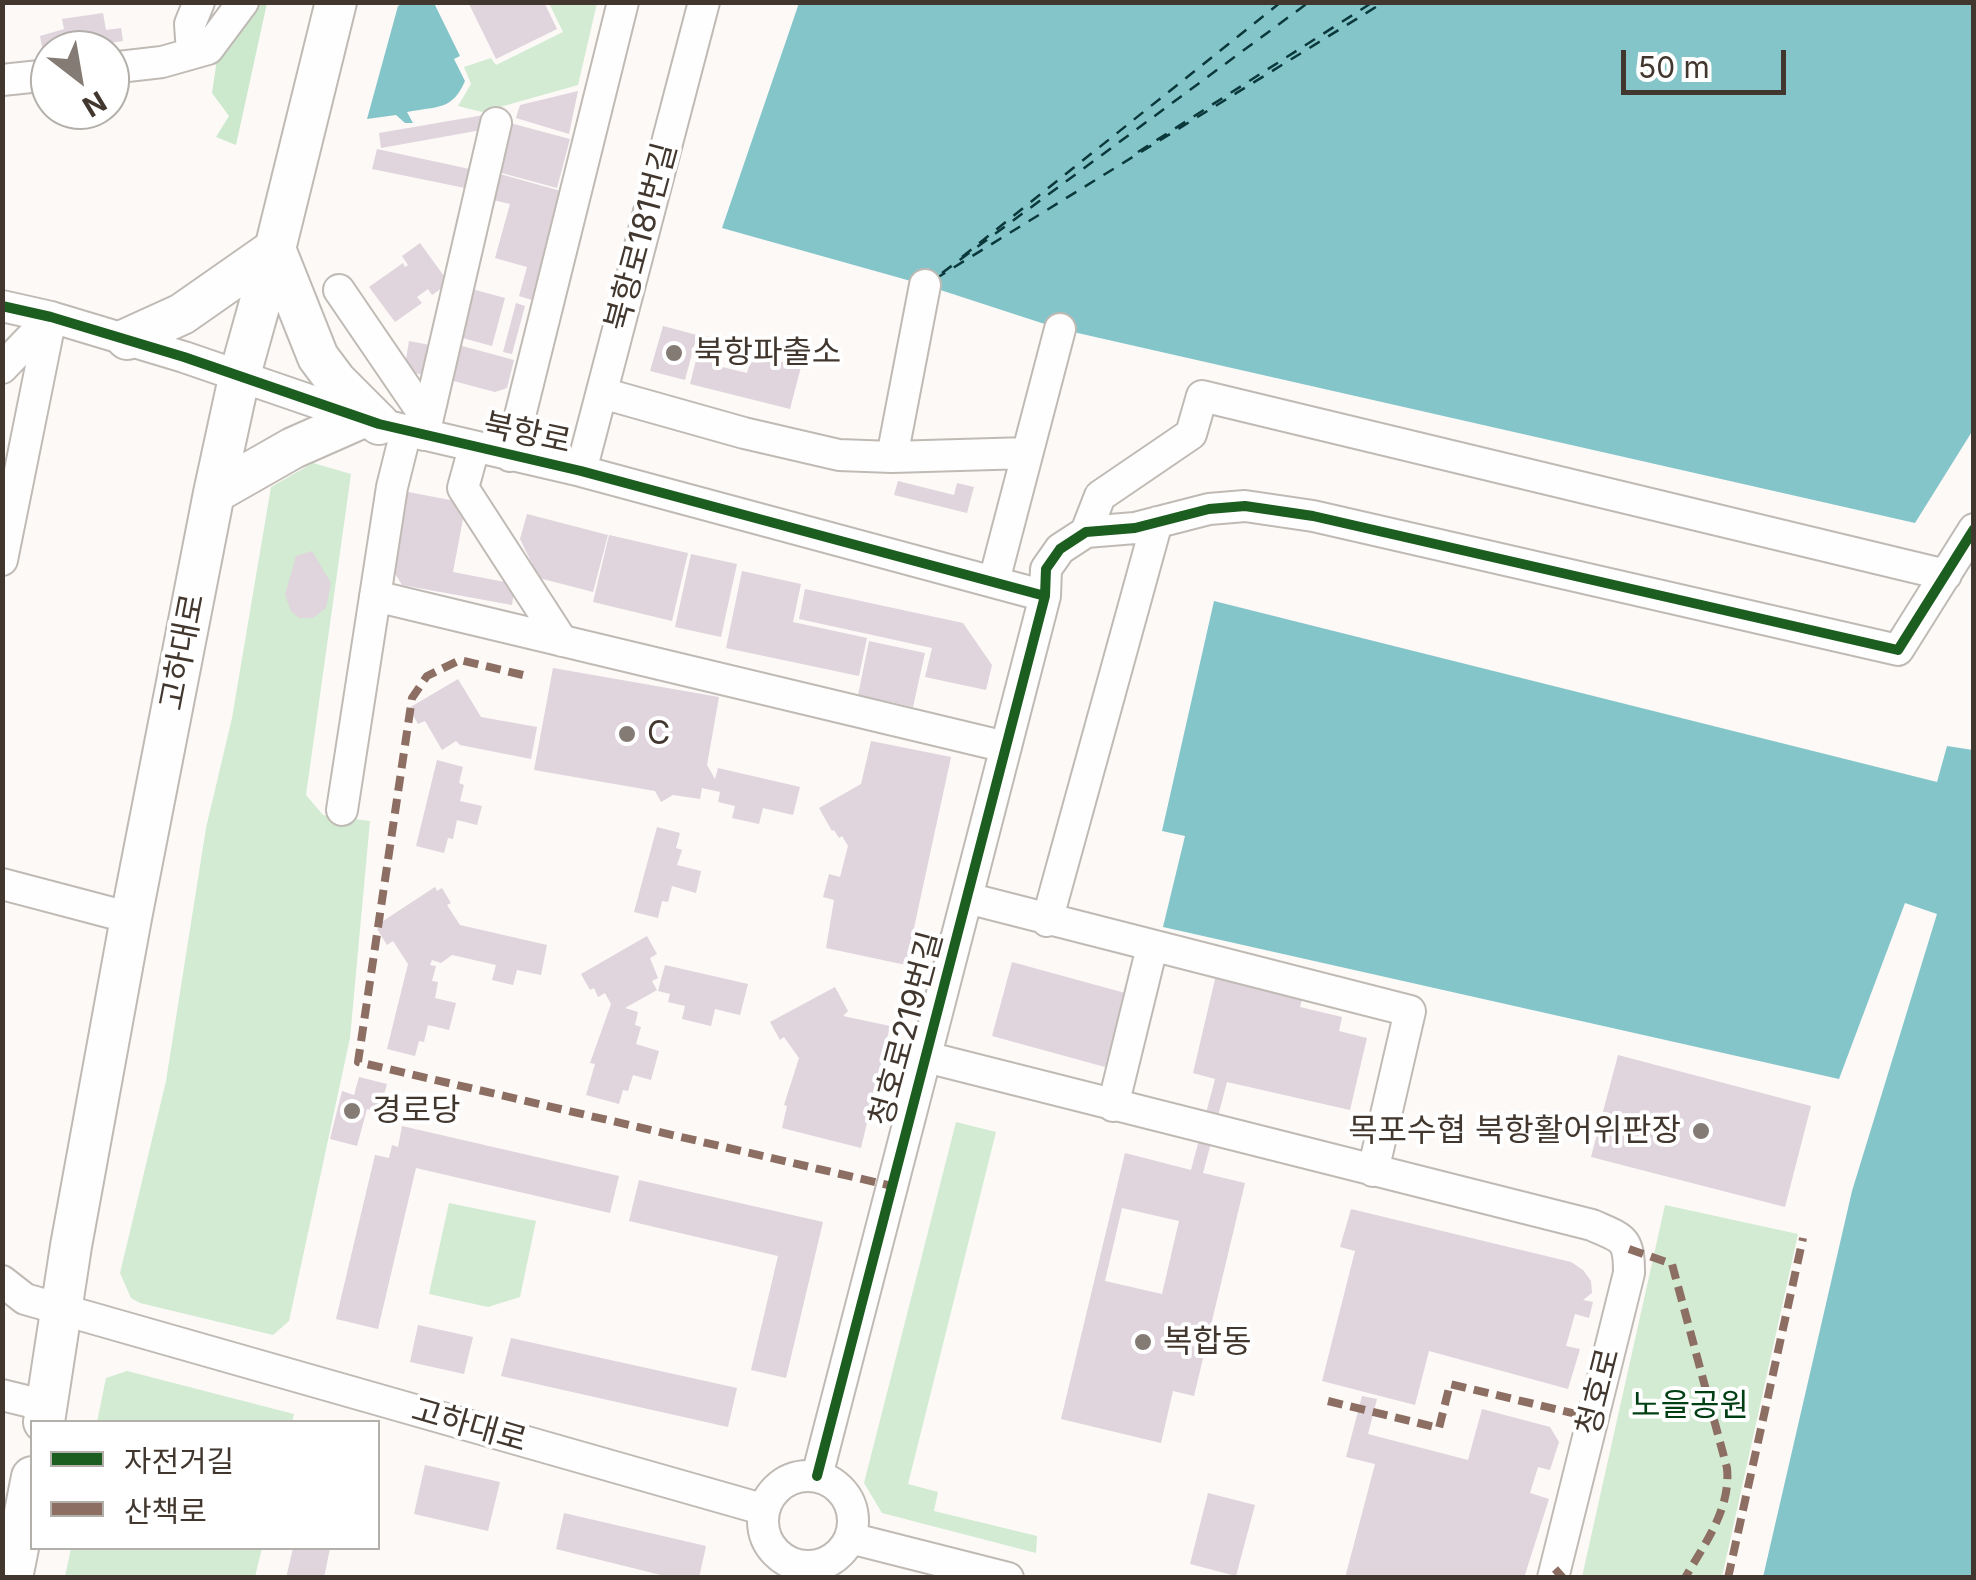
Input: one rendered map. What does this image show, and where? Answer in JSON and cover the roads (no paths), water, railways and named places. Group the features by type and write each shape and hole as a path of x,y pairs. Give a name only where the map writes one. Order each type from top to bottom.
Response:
{"main road":[{"name":"고하대로","path":"46,1414 131,918 214,492 239,378 336,2"},
{"path":"128,339 182,314 275,249 318,357 336,381 400,425"},
{"path":"214,492 292,448 400,425"},
{"path":"12,1578 30,1487"}],"street":[{"path":"196,52 190,24 199,2"},
{"path":"130,66 162,62 208,49 243,2"},
{"path":"510,456 622,2"},
{"name":"북항로181번길","path":"581,471 704,2"},
{"path":"2,80 30,77"},
{"path":"342,810 400,425 496,123"},
{"path":"892,457 925,286"},
{"path":"339,290 400,425"},
{"name":"북항로","path":"2,306 128,339 239,378 474,448 581,471 1045,596"},
{"path":"2,368 50,317"},
{"path":"2,560 50,317"},
{"path":"994,581 1060,329"},
{"path":"602,392 744,433 839,454 892,457 1028,452"},
{"name":"청호로219번길","path":"817,1476 1045,596 1046,570 1060,549 1086,532 1100,496 1191,434 1202,396 1946,575"},
{"path":"474,448 463,488 562,641"},
{"path":"1086,532 1135,528 1209,509 1245,506 1313,516 1898,650 1974,530"},
{"path":"1047,921 1157,522"},
{"path":"376,596 1006,747"},
{"path":"2,884 131,918"},
{"path":"966,898 1410,1011 1373,1170"},
{"path":"1114,1106 1152,947"},
{"name":"청호로219번길","path":"926,1057 1592,1225"},
{"name":"청호로","path":"1553,1578 1628,1273 1629,1249 1623,1239 1592,1225"},
{"path":"2,1281 25,1299 61,1309"},
{"name":"고하대로","path":"61,1309 762,1509"},
{"path":"2,1395 46,1414"},
{"path":"838,1558 854,1530 851,1504 843,1491 830,1480 817,1476 786,1481 762,1509 768,1542 795,1571 838,1558 1008,1578"}],"water":[{"path":"407,2 434,3 460,56 454,59 465,81 449,102 407,112 413,123 405,123 396,115 367,119 398,6"},
{"path":"799,3 1973,3 1973,430 1915,523 1060,329 925,285 722,228"},
{"path":"1214,601 1937,782 1947,746 1973,750 1973,1577 1763,1577 1852,1191 1937,914 1905,903 1839,1079 1163,927 1185,836 1162,831"}],"place":[{"name":"북항파출소","path":"674,353"},
{"name":"C","path":"627,734"},
{"name":"경로당","path":"352,1111"},
{"name":"목포수협 북항활어위판장","path":"1701,1131"},
{"name":"복합동","path":"1143,1342"}],"park label":[{"name":"노을공원","path":"1690,1406"}]}
